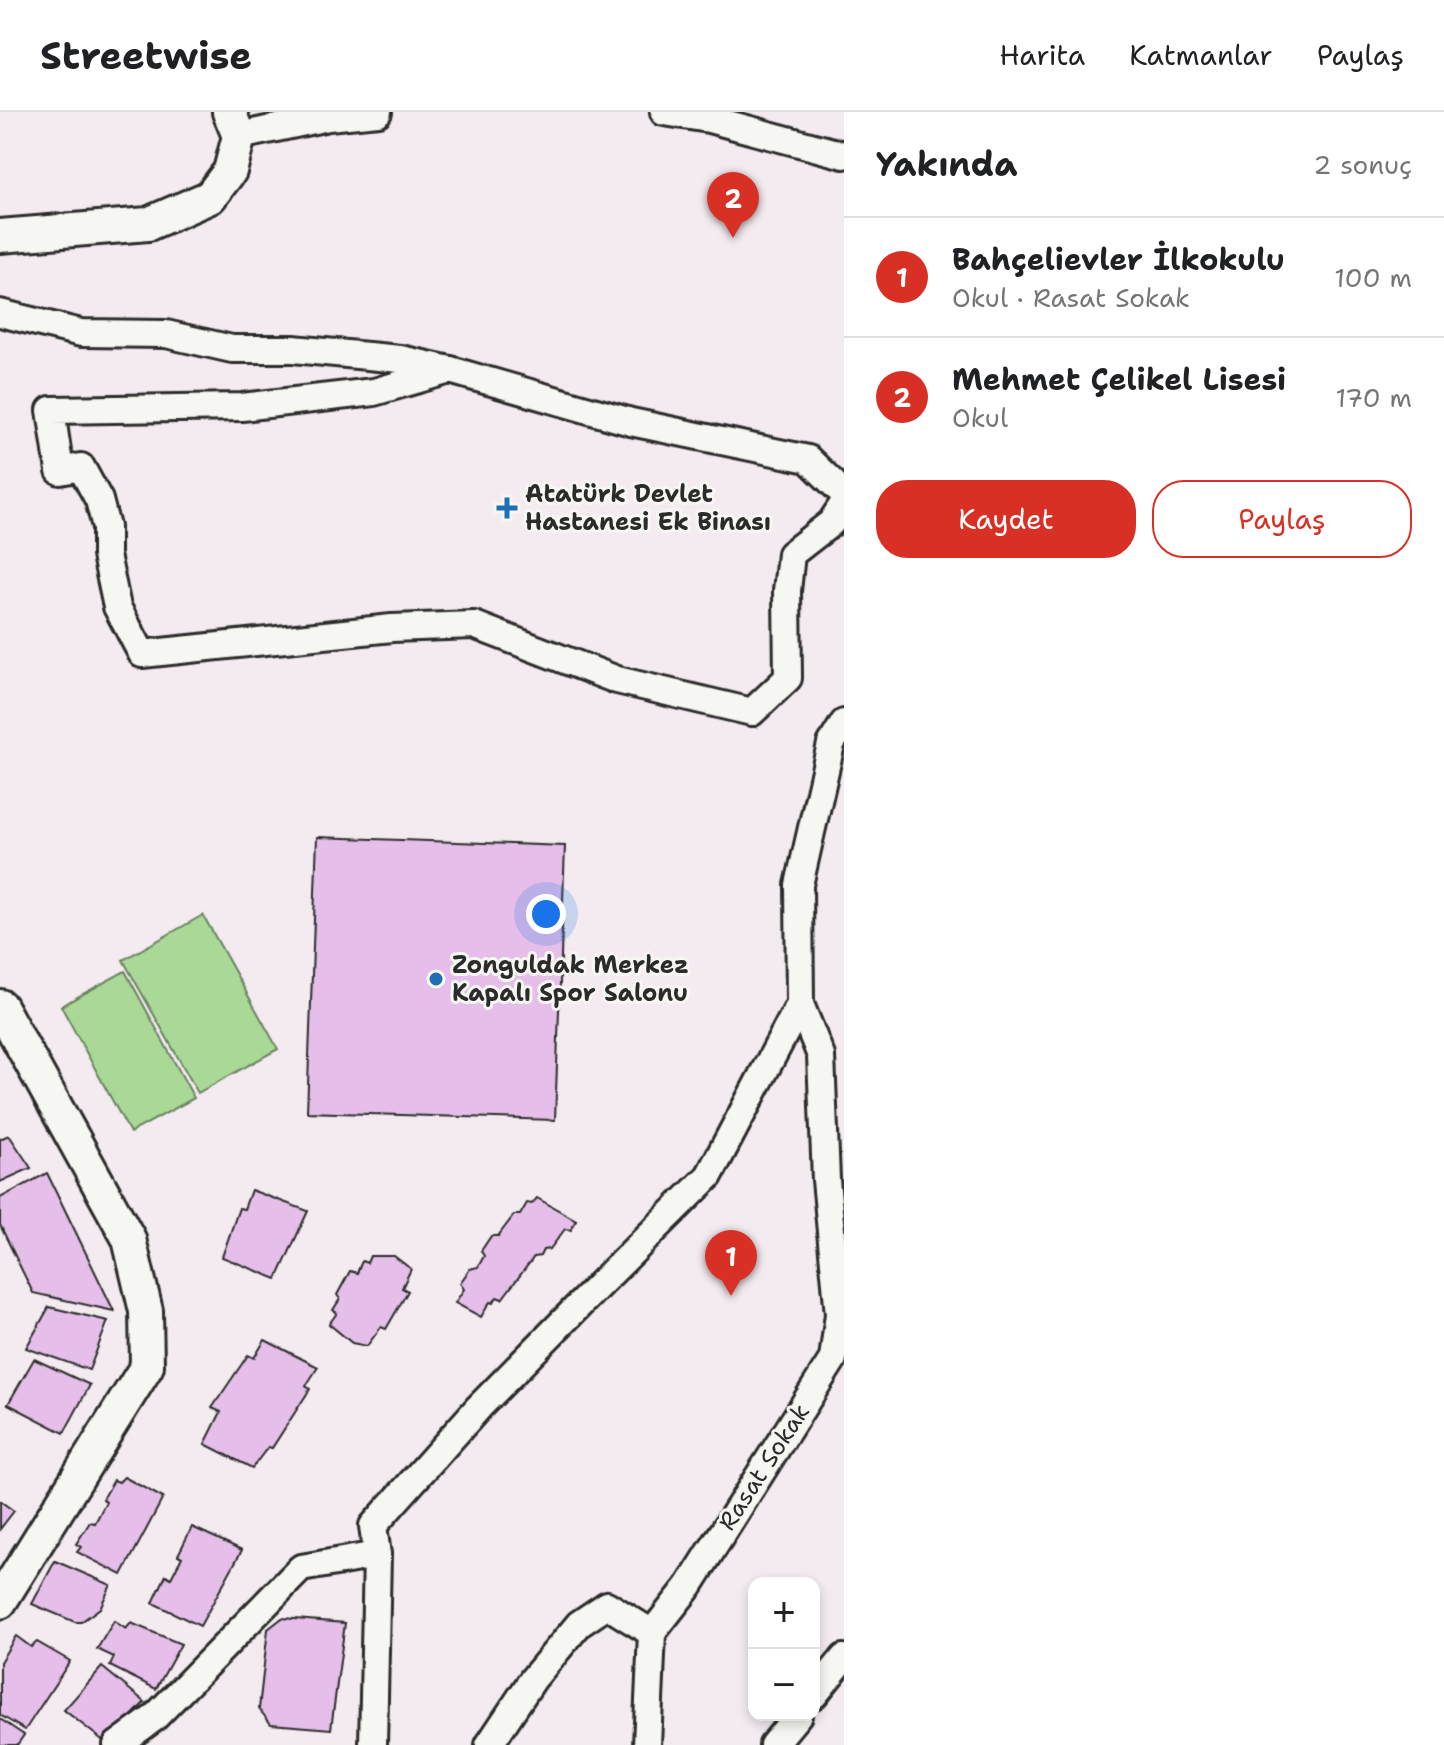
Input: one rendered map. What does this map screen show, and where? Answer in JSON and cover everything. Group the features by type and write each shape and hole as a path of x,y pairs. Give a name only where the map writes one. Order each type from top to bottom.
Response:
{"street":[{"path":"0,236 148,224 210,197 230,171 234,124 378,112"},
{"path":"664,112 709,119 844,155"},
{"path":"0,313 81,333 166,334 232,349 293,349 400,359 450,370 631,422 808,459 844,494"},
{"path":"450,370 374,392 242,407 51,410 60,471 81,467 99,500 106,527 106,555 117,607 142,654 392,628 474,625 617,680 752,712 788,678 787,591 791,554 831,523 844,503"},
{"path":"373,1745 377,1555 373,1526 479,1407 709,1176 800,1004 799,885 831,744 844,723"},
{"name":"Rasat Sokak","path":"652,1633 689,1586 833,1359 839,1314 826,1180 821,1056 800,1004"},
{"path":"0,1006 129,1239 146,1311 147,1366 0,1602"},
{"path":"117,1745 154,1718 301,1568 377,1555"},
{"path":"489,1745 533,1679 579,1624 607,1605 652,1633 647,1745"},
{"path":"820,1688 844,1658"},
{"path":"773,1745 793,1721"}],"green space":[{"path":"203,915 278,1049 198,1093 123,960"},
{"path":"125,971 194,1098 130,1133 61,1006"}],"building":[{"name":"Zonguldak Merkez Kapalı Spor Salonu","path":"317,837 565,846 555,1120 307,1112"},
{"path":"9,1135 31,1168 0,1182 0,1139"},
{"path":"47,1173 114,1311 33,1293 0,1225 0,1198"},
{"path":"251,1190 308,1211 277,1279 222,1257 239,1208 244,1209"},
{"path":"537,1198 576,1220 571,1230 565,1229 550,1249 534,1257 502,1299 497,1297 493,1303 490,1302 481,1317 455,1303 464,1289 460,1283 470,1269 478,1267 484,1256 481,1251 491,1236 498,1236 514,1215 520,1215 527,1203 532,1204"},
{"path":"370,1256 394,1256 411,1269 402,1288 408,1291 386,1329 381,1327 367,1346 352,1343 329,1324 337,1313 333,1310 340,1299 337,1295 350,1271 357,1273 362,1261 367,1263"},
{"path":"49,1307 108,1321 89,1370 26,1348"},
{"path":"265,1340 318,1367 306,1386 310,1389 272,1448 268,1447 252,1468 205,1444 221,1412 212,1408 248,1355 254,1358"},
{"path":"34,1359 90,1385 64,1433 8,1404"},
{"path":"124,1477 163,1498 122,1575 77,1552 81,1547 76,1544 90,1522 95,1523 114,1480 119,1482"},
{"path":"0,1501 14,1511 0,1529"},
{"path":"192,1527 242,1550 200,1626 153,1603 166,1575 171,1578 182,1557 178,1555"},
{"path":"55,1561 111,1585 100,1608 81,1622 32,1604"},
{"path":"282,1618 345,1623 331,1729 271,1724 259,1709 268,1629"},
{"path":"114,1621 126,1629 131,1623 181,1644 156,1689 110,1666 114,1657 97,1649"},
{"path":"16,1636 31,1647 37,1642 70,1661 25,1730 0,1715 0,1662"},
{"path":"102,1667 145,1702 106,1743 64,1710"},
{"path":"0,1719 24,1735 17,1745 0,1745"}],"place":[{"name":"Mehmet Çelikel Lisesi","path":"733,238"},
{"name":"Atatürk Devlet Hastanesi Ek Binası","path":"507,508"},
{"name":"Zonguldak Merkez Kapalı Spor Salonu","path":"436,979"},
{"name":"Bahçelievler İlkokulu","path":"731,1296"}]}
